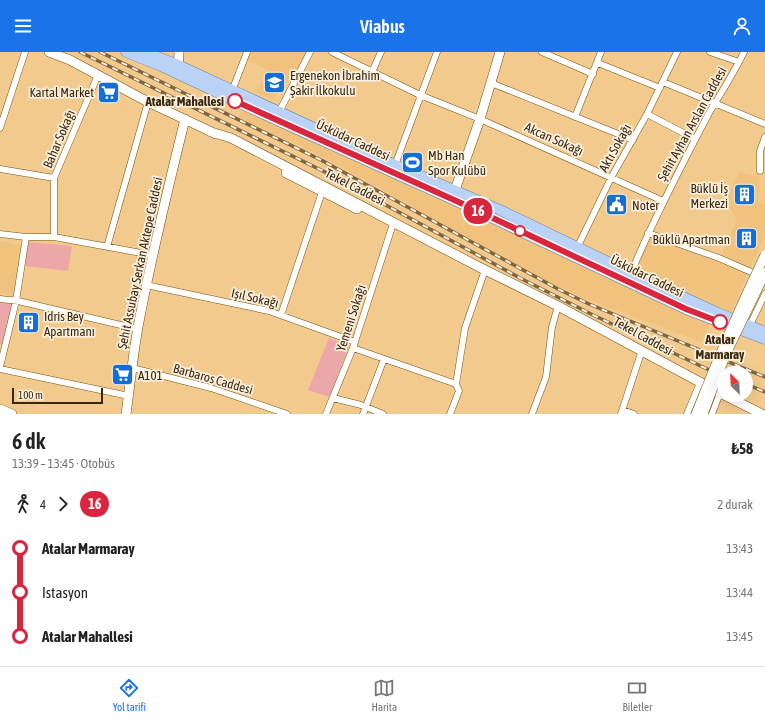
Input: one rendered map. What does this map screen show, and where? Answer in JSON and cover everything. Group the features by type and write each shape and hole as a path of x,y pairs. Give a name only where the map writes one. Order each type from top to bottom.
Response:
{"main road":[{"name":"Üsküdar Caddesi","path":"126,52 232,91 278,116 395,165 453,194"},
{"name":"Üsküdar Caddesi","path":"145,52 178,70 453,194 575,251 686,309 748,329 765,332"},
{"name":"Üsküdar Caddesi","path":"575,251 631,274 748,329 765,339"}],"street":[{"path":"0,128 25,52"},
{"name":"Tekel Caddesi","path":"49,52 70,60 148,102 211,132 322,192 420,241 485,270"},
{"path":"178,70 179,52"},
{"path":"232,91 247,52"},
{"path":"278,116 310,52"},
{"name":"Akcan Sokağı","path":"332,52 420,95 480,118 612,176 663,201"},
{"path":"372,72 381,52"},
{"path":"395,165 437,52"},
{"path":"453,194 480,118 500,52"},
{"path":"542,52 593,74"},
{"path":"574,117 598,63 601,52"},
{"name":"Aktı Sokağı","path":"575,251 612,176 647,114 676,52"},
{"path":"710,52 740,62"},
{"name":"Şehit Ayhan Arslan Caddesi","path":"631,274 663,201 714,104 740,62 744,52"},
{"path":"598,63 714,104 765,124"},
{"name":"Bahar Sokağı","path":"54,237 54,178 98,75"},
{"path":"491,83 633,140"},
{"path":"107,247 148,102"},
{"path":"647,114 696,139"},
{"name":"Şehit Assubay Serkan Aktepe Caddesi","path":"126,414 138,329 152,255 185,119"},
{"name":"Tekel Caddesi","path":"211,132 231,138 485,270 558,306 717,391"},
{"path":"760,171 760,151 765,137"},
{"path":"0,169 54,178"},
{"path":"281,315 322,192"},
{"name":"Yemeni Sokağı","path":"326,414 354,345 392,227"},
{"path":"648,233 719,258 765,278"},
{"path":"0,234 26,237 54,237 152,255"},
{"path":"26,237 16,301 0,368 129,396"},
{"path":"696,414 716,360 765,255"},
{"path":"450,414 459,391 456,384 465,328 485,270"},
{"path":"703,414 726,354 765,273"},
{"name":"Işıl Sokağı","path":"146,285 281,315 384,359 456,384"},
{"path":"748,329 765,294"},
{"path":"0,299 16,301 138,329"},
{"path":"532,414 546,377 552,327 558,306"},
{"path":"634,414 621,412 642,350"},
{"path":"365,411 384,359"},
{"name":"Barbaros Caddesi","path":"132,368 212,388 287,414"},
{"path":"687,414 700,383"},
{"path":"332,398 365,411 382,414"},
{"path":"712,414 719,402"},
{"name":"Tekel Caddesi","path":"739,402 762,414"},
{"path":"0,409 12,414"}],"shaded area":[{"name":"Ergenekon İbrahim Şakir İlkokulu","path":"251,52 306,52 302,63 273,100 255,92 269,71 247,60"},
{"path":"244,107 710,322 701,342 578,296 507,261 488,249 444,226 391,194 322,157 239,117"},
{"path":"740,172 760,177 758,201 765,205 765,234 731,312 634,270 649,236 719,261 737,219 725,202"},
{"path":"0,241 24,246 13,295 0,293"},
{"path":"28,242 72,246 68,271 25,266"},
{"path":"0,302 13,303 2,345 0,344"},
{"path":"329,338 349,346 330,397 308,390"}],"railway":[{"path":"80,52 325,172 520,278 593,315 717,374"},
{"path":"100,52 323,161 558,289 589,304 765,377"},
{"path":"753,387 765,392"}],"bus line":[{"name":"16","path":"235,101 333,144 686,309 720,322"}],"place":[{"name":"Ergenekon İbrahim Şakir İlkokulu","path":"274,82"},
{"name":"Kartal Market","path":"109,92"},
{"name":"Atalar Mahallesi","path":"235,101"},
{"name":"Mb Han Spor Kulübü","path":"412,162"},
{"name":"Büklü İş Merkezi","path":"744,195"},
{"name":"Noter","path":"616,205"},
{"name":"Büklü Apartman","path":"746,239"},
{"name":"Atalar Marmaray","path":"720,322"},
{"name":"Idris Bey Apartmanı","path":"29,323"},
{"name":"A101","path":"122,375"}]}
